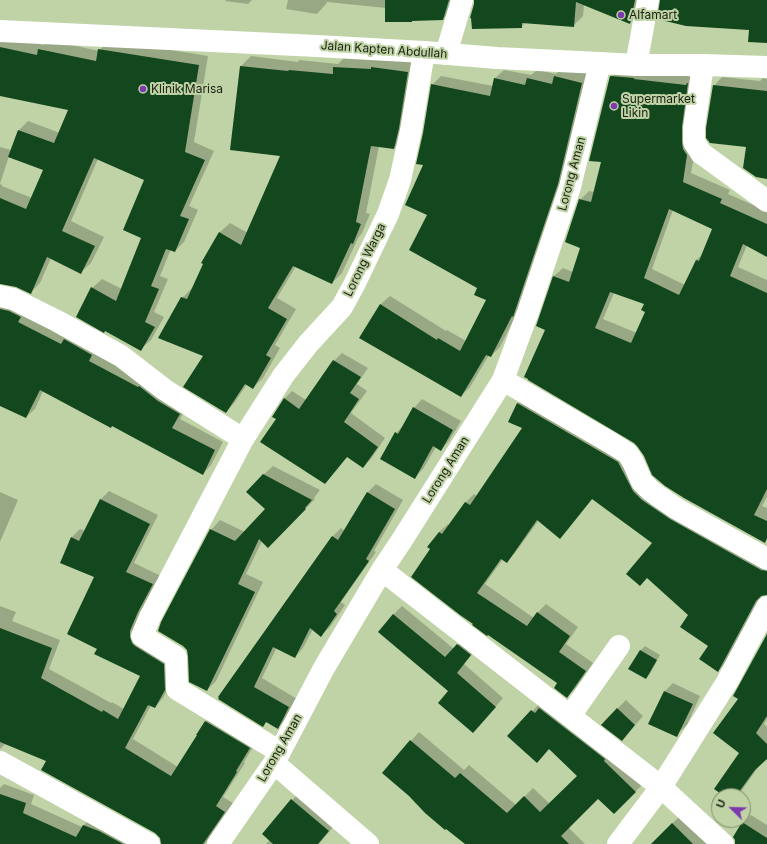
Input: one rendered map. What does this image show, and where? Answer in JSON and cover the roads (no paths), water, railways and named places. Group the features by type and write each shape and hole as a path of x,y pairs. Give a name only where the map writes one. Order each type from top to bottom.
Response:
{"street":[{"path":"446,54 462,0"},
{"path":"636,64 648,0"},
{"name":"Jalan Kapten Abdullah","path":"0,32 317,46 600,63 767,67"},
{"name":"Lorong Warga","path":"277,758 177,689 176,658 142,636 150,617 243,439 283,376 308,344 342,307 376,241 388,214 400,180 411,130 424,52"},
{"name":"Lorong Aman","path":"218,844 277,758 324,668 382,570 503,380 528,312 570,187 600,63"},
{"path":"703,65 694,127 694,142 701,153 767,201"},
{"path":"0,296 13,300 57,320 121,356 165,390 243,439"},
{"path":"503,380 611,442 627,453 642,482 650,490 677,509 767,559"},
{"path":"382,570 661,787 723,844"},
{"path":"618,844 661,787 727,682 767,607"},
{"path":"570,716 619,646"},
{"path":"277,758 368,844"},
{"path":"0,762 149,844"}],"place":[{"name":"Alfamart","path":"621,15"},
{"name":"Klinik Marisa","path":"143,89"},
{"name":"Supermarket Likin","path":"614,106"}]}
